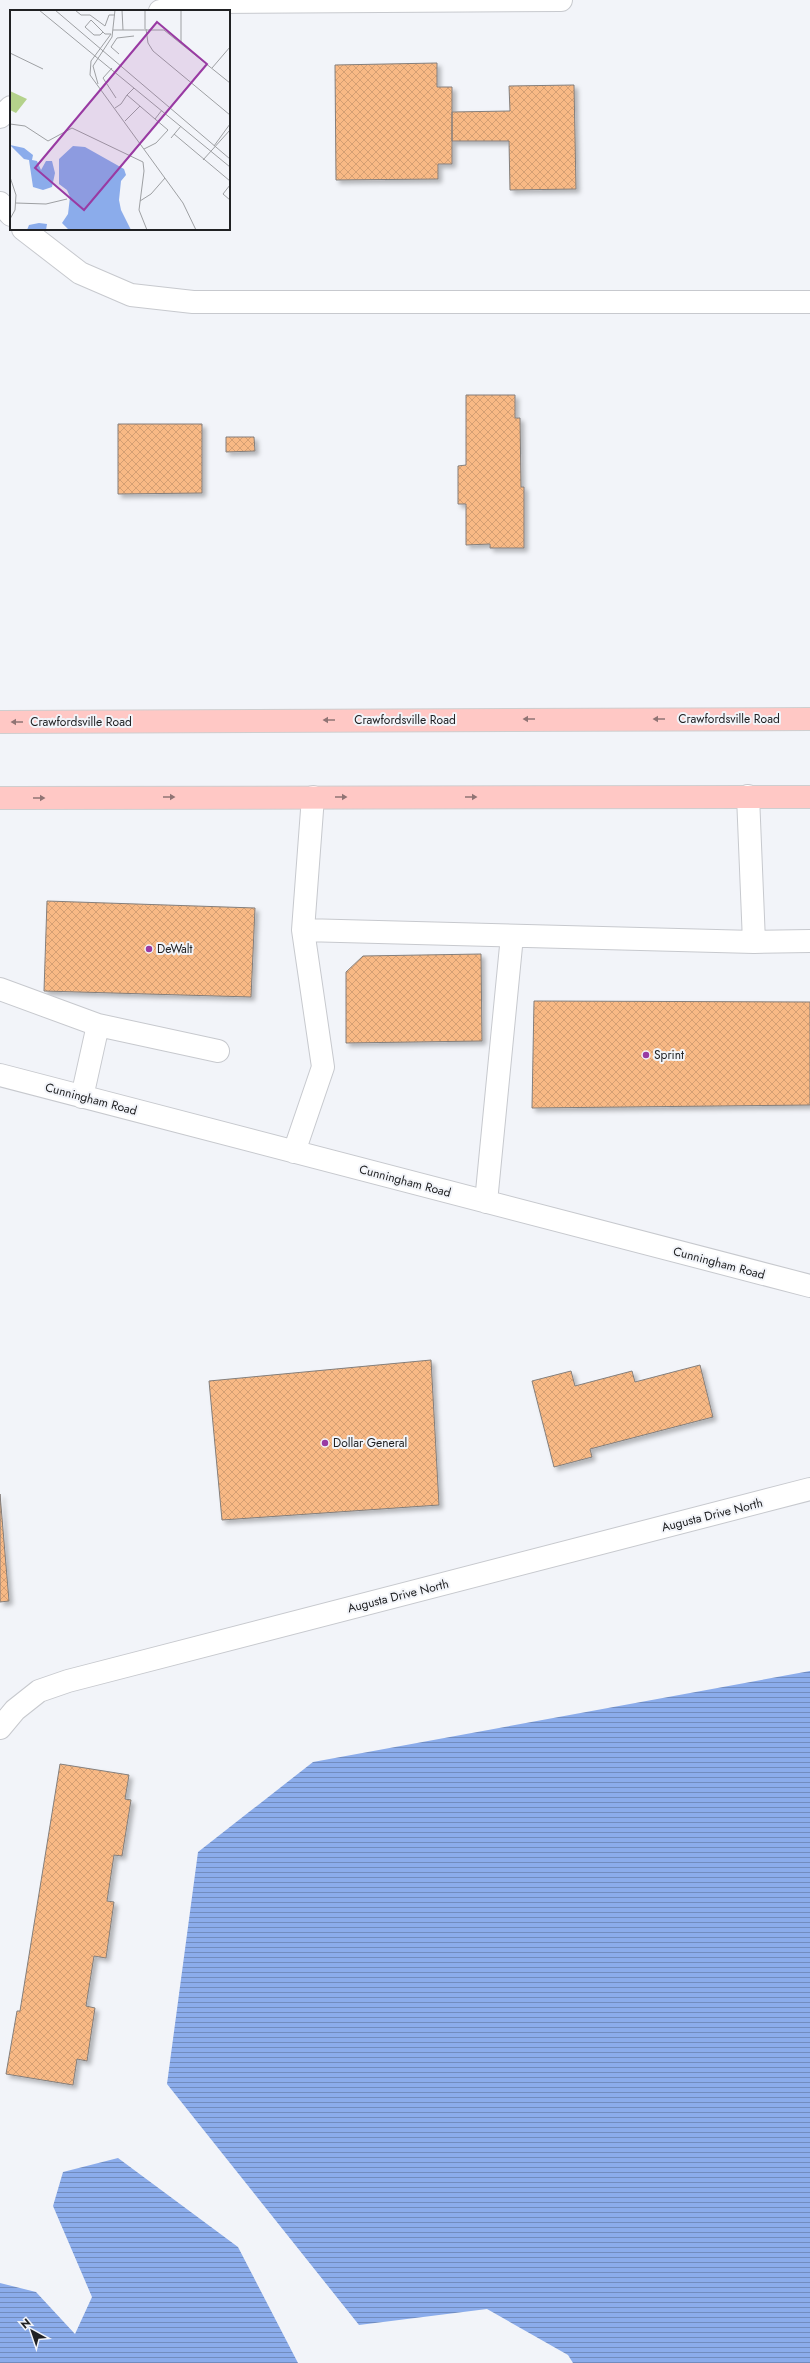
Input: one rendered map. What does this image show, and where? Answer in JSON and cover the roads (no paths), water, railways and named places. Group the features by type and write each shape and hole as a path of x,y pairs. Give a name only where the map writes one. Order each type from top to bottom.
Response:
{"main road":[{"name":"Crawfordsville Road","path":"0,722 810,719"},
{"path":"0,798 810,797"}],"street":[{"path":"166,10 214,2 561,0"},
{"path":"0,116 10,108"},
{"path":"0,203 10,214"},
{"path":"24,230 80,273 131,295 193,302 810,302"},
{"path":"748,796 754,942"},
{"path":"294,1152 322,1067 303,930 313,797"},
{"path":"303,930 754,942 810,941"},
{"path":"486,1202 512,936"},
{"path":"0,989 98,1025 218,1051"},
{"path":"82,1097 98,1025"},
{"name":"Cunningham Road","path":"0,1075 810,1286"},
{"name":"Augusta Drive North","path":"0,1728 15,1710 39,1691 68,1681 810,1489"}],"water":[{"path":"810,1671 810,2363 573,2363 568,2355 487,2309 359,2325 167,2084 198,1852 313,1762"},
{"path":"118,2158 238,2247 298,2363 0,2363 0,2283 36,2292 75,2334 92,2297 53,2206 63,2172"}],"place":[{"name":"DeWalt","path":"149,949"},
{"name":"Sprint","path":"646,1055"},
{"name":"Dollar General","path":"325,1443"}]}
